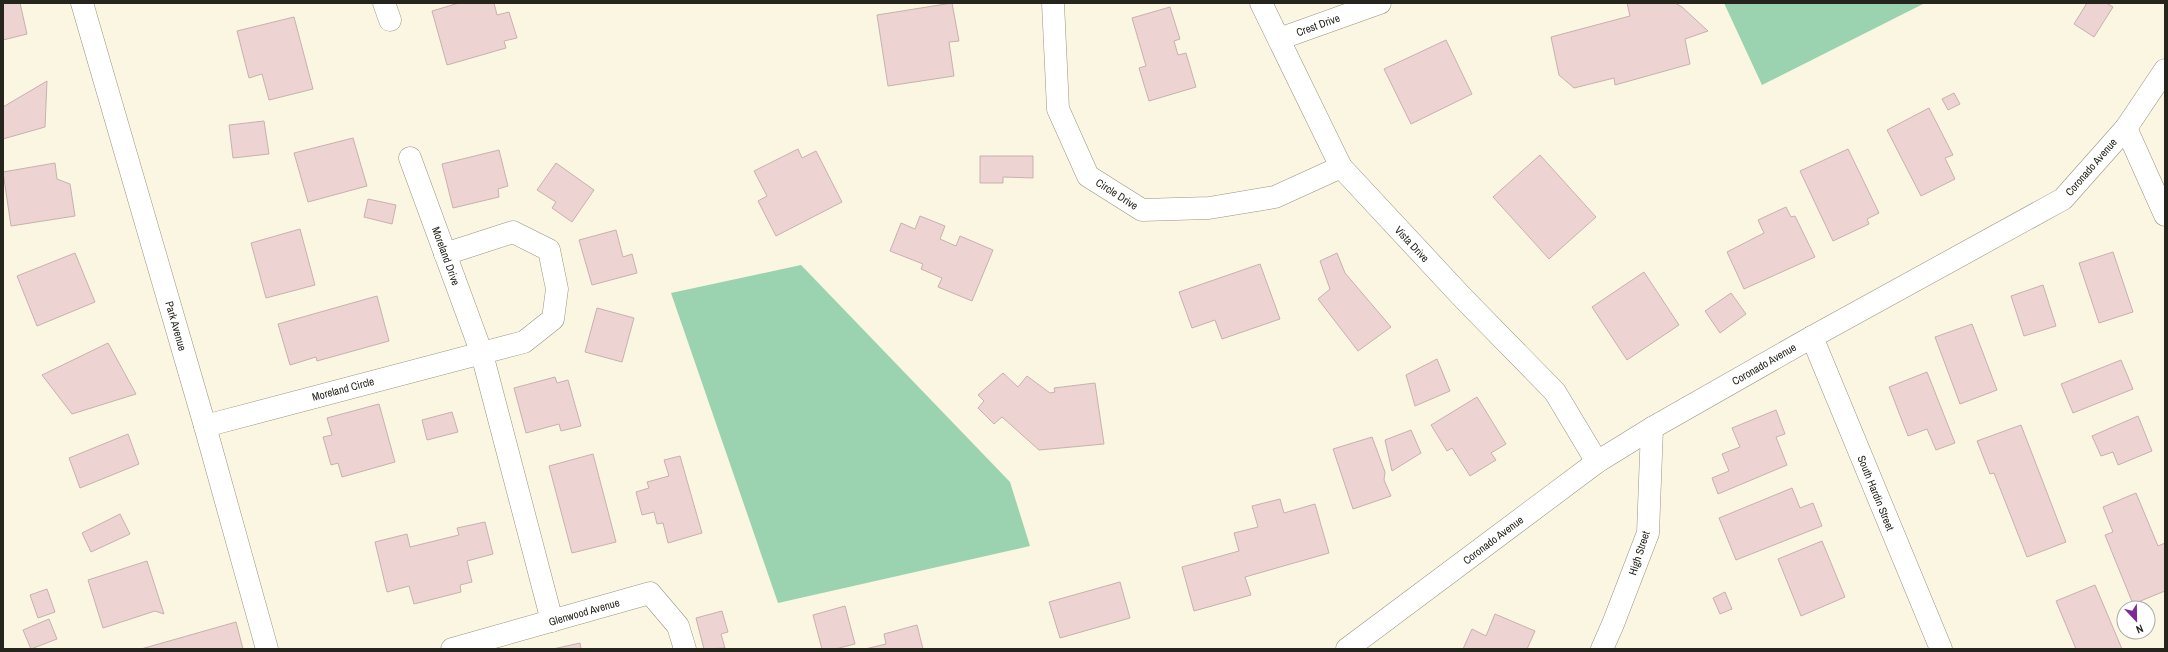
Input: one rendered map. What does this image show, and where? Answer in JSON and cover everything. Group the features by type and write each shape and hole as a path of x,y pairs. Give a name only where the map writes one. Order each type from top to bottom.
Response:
{"street":[{"name":"Park Avenue","path":"82,3 205,426 267,649"},
{"name":"Circle Drive","path":"1053,3 1058,109 1088,176 1142,210 1209,208 1276,197 1341,167"},
{"name":"Vista Drive","path":"1261,3 1341,167 1463,298 1555,392 1597,462"},
{"name":"Crest Drive","path":"1279,39 1380,3"},
{"name":"Coronado Avenue","path":"1346,648 1597,462 1652,428 1812,337 2063,199 2126,128 2165,70"},
{"path":"2126,128 2165,215"},
{"name":"Moreland Drive","path":"410,158 482,354 552,621"},
{"name":"Moreland Circle","path":"205,426 524,342 553,319 558,290 549,250 514,232 444,254"},
{"name":"South Hardin Street","path":"1812,337 1941,649"},
{"name":"High Street","path":"1602,649 1614,624 1648,533 1652,428"},
{"name":"Glenwood Avenue","path":"452,649 650,592 678,626 685,649"}],"green space":[{"path":"1724,3 1925,3 1762,85"},
{"path":"801,265 1010,482 1030,546 778,603 671,293"}],"building":[{"path":"3,3 20,3 27,34 3,40"},
{"path":"459,3 494,3 497,15 509,12 517,38 504,41 506,48 447,65 432,11"},
{"path":"952,3 959,41 949,42 954,76 888,86 877,15"},
{"path":"1627,3 1675,3 1682,7 1708,31 1685,39 1690,64 1615,85 1614,78 1574,88 1559,75 1551,37 1630,16"},
{"path":"2087,3 2106,3 2113,7 2094,37 2074,24"},
{"path":"1170,7 1180,39 1174,41 1178,55 1186,53 1196,87 1149,101 1139,68 1146,66 1132,18"},
{"path":"294,17 313,89 269,100 262,74 249,78 237,31"},
{"path":"1446,40 1472,94 1411,124 1384,69"},
{"path":"47,81 45,127 3,139 3,107"},
{"path":"1954,93 1960,104 1948,110 1942,99"},
{"path":"1929,108 1953,155 1945,158 1955,179 1921,196 1887,130"},
{"path":"264,121 269,154 233,158 229,125"},
{"path":"353,138 367,186 308,202 294,153"},
{"path":"798,149 802,158 816,151 842,202 776,236 758,201 767,196 754,171"},
{"path":"1848,149 1879,213 1867,219 1869,224 1833,241 1800,171"},
{"path":"499,150 508,186 498,189 499,197 453,208 442,164"},
{"path":"1540,155 1596,217 1549,259 1493,197"},
{"path":"980,156 1033,156 1033,178 1003,177 1003,183 980,183"},
{"path":"55,163 57,179 70,184 75,216 11,226 3,172"},
{"path":"556,163 594,190 572,222 552,208 556,202 537,190"},
{"path":"368,199 396,205 392,224 364,217"},
{"path":"1786,207 1791,217 1795,216 1815,257 1744,289 1727,252 1764,233 1758,220"},
{"path":"920,216 945,226 940,239 956,246 960,236 993,250 972,301 938,287 942,278 921,269 923,264 890,251 901,223 915,229"},
{"path":"300,229 315,285 266,298 251,243"},
{"path":"616,230 623,257 632,254 637,273 592,285 579,240"},
{"path":"2113,252 2133,312 2099,323 2079,263"},
{"path":"75,253 95,302 37,326 17,276"},
{"path":"1337,253 1345,273 1391,327 1358,351 1318,299 1330,289 1320,261"},
{"path":"1260,264 1280,319 1222,339 1215,320 1192,328 1179,292"},
{"path":"1644,272 1679,325 1627,360 1592,307"},
{"path":"2043,285 2056,326 2024,336 2011,296"},
{"path":"1731,293 1746,314 1720,333 1705,311"},
{"path":"377,296 389,341 317,361 316,357 290,365 278,324"},
{"path":"597,308 634,318 622,362 585,352"},
{"path":"1972,324 1997,390 1960,404 1935,337"},
{"path":"108,343 136,394 72,414 42,375"},
{"path":"1437,359 1450,391 1415,406 1406,375"},
{"path":"2121,360 2133,389 2073,413 2061,384"},
{"path":"1927,372 1955,443 1936,450 1927,429 1908,436 1889,387"},
{"path":"1003,373 1018,387 1027,376 1050,393 1055,392 1054,388 1095,383 1104,444 1039,450 1002,417 994,424 978,408 984,401 978,395"},
{"path":"555,377 557,383 568,380 581,426 561,431 559,424 526,433 514,388"},
{"path":"1477,397 1506,444 1491,453 1496,460 1470,476 1452,448 1447,451 1431,425"},
{"path":"379,404 395,462 342,477 338,463 331,465 323,437 332,435 327,418"},
{"path":"1776,410 1785,434 1776,437 1787,465 1718,494 1712,478 1729,471 1722,454 1740,447 1732,428"},
{"path":"452,412 458,432 427,440 422,420"},
{"path":"2138,416 2152,451 2118,465 2113,452 2101,456 2092,436"},
{"path":"2021,425 2066,542 2027,557 1994,473 1990,474 1977,441"},
{"path":"1411,430 1421,453 1392,471 1385,440"},
{"path":"128,434 139,464 80,488 69,458"},
{"path":"1372,437 1385,472 1384,480 1391,496 1353,509 1333,449"},
{"path":"593,454 616,542 572,553 549,466"},
{"path":"680,456 702,533 668,543 663,523 657,524 654,512 642,515 636,492 649,488 647,482 669,476 664,460"},
{"path":"1792,488 1800,508 1813,503 1822,526 1736,560 1719,518"},
{"path":"2136,493 2158,546 2165,543 2165,591 2143,600 2131,600 2105,535 2113,532 2103,507"},
{"path":"1280,499 1284,513 1315,504 1329,553 1245,577 1251,595 1194,611 1182,567 1239,551 1234,533 1258,527 1252,506"},
{"path":"120,514 130,534 91,552 82,533"},
{"path":"485,522 493,554 467,561 472,582 460,585 461,592 414,604 409,586 387,592 375,542 407,534 410,547 459,535 457,528"},
{"path":"1822,541 1845,597 1801,616 1778,559"},
{"path":"147,561 164,614 155,611 103,628 88,580"},
{"path":"1120,582 1130,618 1060,638 1049,602"},
{"path":"2095,585 2116,635 2116,640 2118,640 2122,649 2076,649 2056,601"},
{"path":"47,589 55,612 38,618 30,595"},
{"path":"1725,592 1732,609 1720,614 1713,598"},
{"path":"845,606 855,644 835,649 822,649 813,615"},
{"path":"722,611 728,632 721,634 725,648 704,649 696,618"},
{"path":"1495,614 1535,631 1527,649 1463,649 1472,629 1486,636"},
{"path":"49,619 57,639 31,649 23,630"},
{"path":"236,622 243,649 141,649"},
{"path":"917,625 923,649 865,649 886,644 884,634"},
{"path":"580,643 581,649 553,649"}]}
